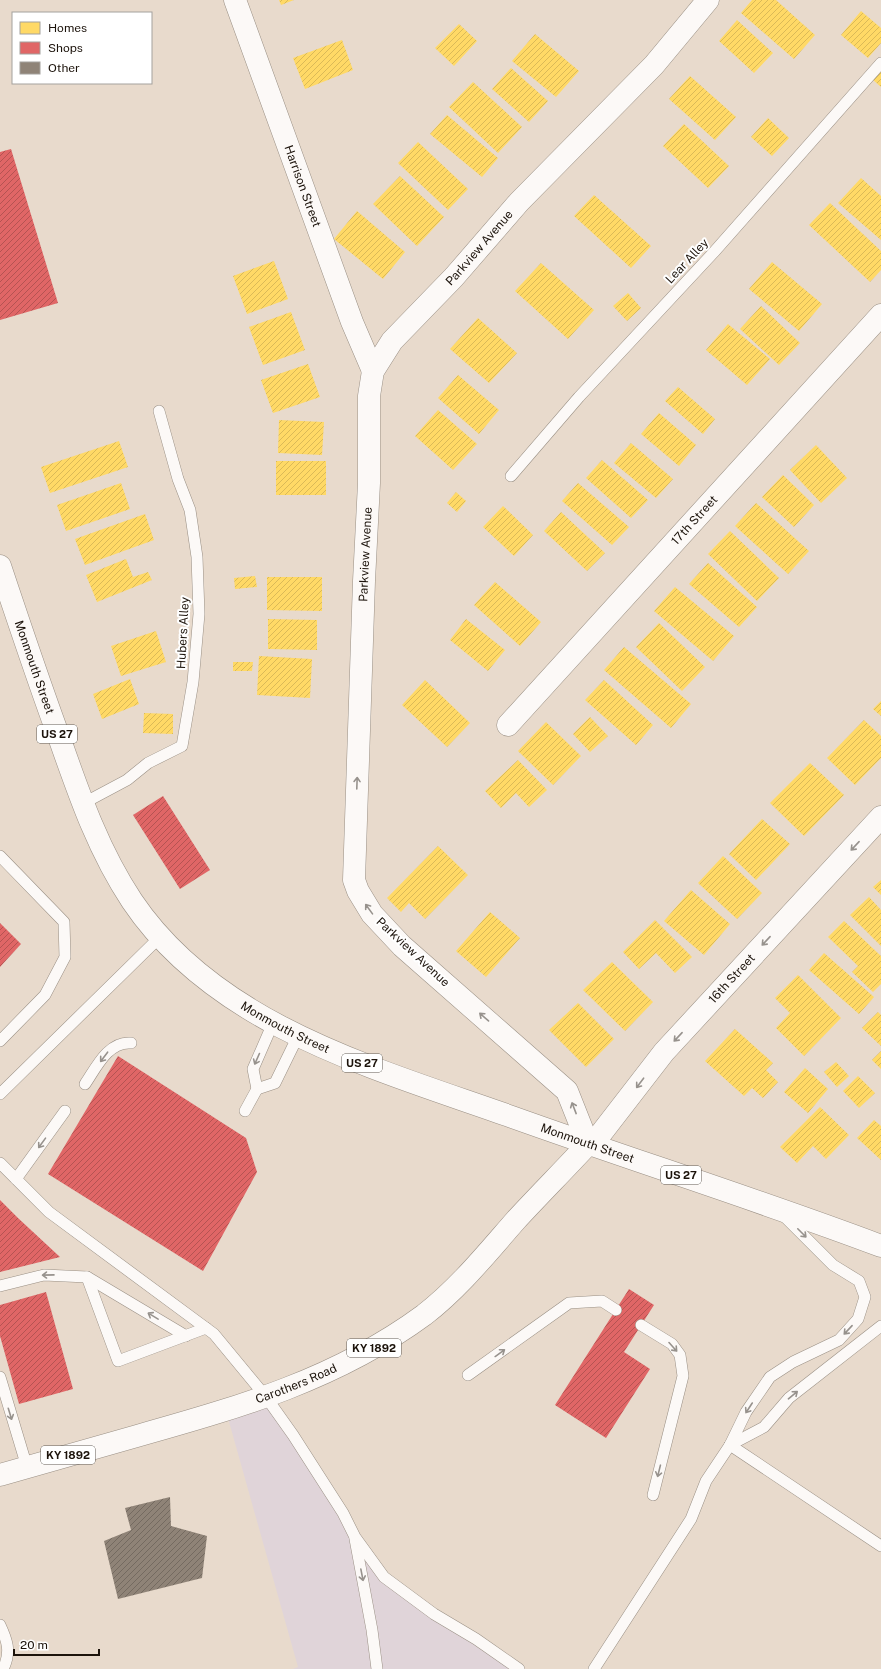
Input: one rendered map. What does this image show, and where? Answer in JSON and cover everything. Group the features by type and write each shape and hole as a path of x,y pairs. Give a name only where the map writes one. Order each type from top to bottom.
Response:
{"street":[{"name":"Harrison Street","path":"235,0 352,322 373,371"},
{"name":"Parkview Avenue","path":"588,1144 568,1091 402,946 372,914 358,891 354,880 363,597 369,483 369,396 373,371 392,341 454,277 519,202 654,65 708,0"},
{"name":"17th Street","path":"508,725 881,315"},
{"name":"Monmouth Street","path":"0,566 24,640 82,804 101,848 133,903 169,948 229,998 298,1036 384,1071 588,1144 774,1206 881,1246"},
{"name":"16th Street","path":"588,1144 596,1140 664,1052 881,817"},
{"name":"Carothers Road","path":"0,1475 226,1411 266,1397 344,1365 380,1344 425,1314 468,1276 518,1219 588,1144"}],"lane":[{"name":"Lear Alley","path":"512,476 579,397 714,252 881,63"},
{"name":"Hubers Alley","path":"82,804 126,780 148,763 182,746 193,682 199,614 197,557 190,510 178,478 159,411"},
{"path":"0,856 64,922 65,958 45,995 0,1041"},
{"path":"1,1090 160,937"},
{"path":"257,1090 253,1069 273,1023"},
{"path":"245,1111 257,1090 275,1083 298,1036"},
{"path":"85,1084 112,1047 124,1042 131,1043"},
{"path":"16,1179 65,1111"},
{"path":"0,1163 49,1212 214,1334 266,1397 293,1435 343,1513 355,1536 384,1576 402,1592 434,1614 476,1639 519,1669"},
{"path":"594,1669 691,1519 706,1481 730,1445 746,1412 770,1377 793,1362 839,1340 858,1319 865,1297 859,1281 833,1265 774,1206"},
{"path":"0,1286 44,1275 87,1277 186,1336"},
{"path":"87,1277 118,1361 206,1328"},
{"path":"468,1376 569,1303 602,1301 616,1310"},
{"path":"641,1325 672,1344 680,1355 683,1376 653,1495"},
{"path":"730,1445 764,1427 789,1398 881,1326"},
{"path":"0,1377 27,1467"},
{"path":"730,1445 881,1546"},
{"path":"355,1536 372,1630 377,1669"},
{"path":"0,1625 8,1642 9,1656 4,1667 0,1669"}],"shaded area":[{"path":"266,1397 384,1577 519,1669 293,1669 298,1667 226,1411"}],"building: Homes":[{"path":"279,0 294,0 281,5"},
{"path":"752,0 776,0 815,35 794,59 741,13"},
{"path":"861,11 881,28 881,43 868,58 841,35"},
{"path":"737,20 773,53 754,73 719,41"},
{"path":"459,24 477,41 454,66 435,48"},
{"path":"535,34 579,71 556,97 512,61"},
{"path":"342,40 353,70 305,89 293,58"},
{"path":"511,68 548,101 529,122 492,89"},
{"path":"881,69 881,87 872,79"},
{"path":"690,76 736,117 715,140 669,99"},
{"path":"473,82 522,127 498,153 449,107"},
{"path":"447,115 498,158 482,177 430,134"},
{"path":"768,118 789,138 772,156 751,137"},
{"path":"684,124 729,166 708,188 663,146"},
{"path":"418,142 468,189 448,210 398,163"},
{"path":"400,176 444,217 417,246 373,204"},
{"path":"861,178 881,196 881,240 838,203"},
{"path":"594,195 651,246 631,268 574,216"},
{"path":"830,203 881,251 881,270 870,282 809,225"},
{"path":"357,211 405,252 383,279 334,239"},
{"path":"274,261 288,299 247,314 233,276"},
{"path":"772,262 822,304 799,331 749,289"},
{"path":"541,263 594,310 568,339 515,291"},
{"path":"628,293 641,308 627,321 613,306"},
{"path":"761,306 800,343 779,365 740,329"},
{"path":"291,312 305,350 263,365 249,327"},
{"path":"478,318 517,353 489,383 450,349"},
{"path":"728,324 770,359 747,385 706,350"},
{"path":"308,364 320,397 273,413 261,380"},
{"path":"458,375 499,410 479,434 438,398"},
{"path":"678,387 715,419 703,434 665,401"},
{"path":"438,410 477,444 453,470 415,436"},
{"path":"659,413 696,445 679,466 641,434"},
{"path":"279,420 324,422 322,455 278,453"},
{"path":"119,441 128,467 50,493 41,467"},
{"path":"631,443 673,479 656,498 614,463"},
{"path":"816,445 847,478 821,503 790,470"},
{"path":"602,460 648,500 631,518 586,478"},
{"path":"276,461 326,461 326,495 276,495"},
{"path":"783,475 814,505 794,527 762,497"},
{"path":"121,483 130,509 66,531 57,505"},
{"path":"578,483 629,527 612,545 562,501"},
{"path":"456,492 466,501 457,512 447,503"},
{"path":"756,503 809,551 788,574 735,526"},
{"path":"503,506 533,535 514,556 483,527"},
{"path":"561,512 605,553 587,571 544,531"},
{"path":"145,514 154,540 85,565 75,539"},
{"path":"730,531 779,578 757,601 708,554"},
{"path":"126,559 133,577 148,572 152,580 97,602 86,575"},
{"path":"708,563 757,607 739,627 689,584"},
{"path":"255,576 257,587 235,589 234,578"},
{"path":"267,577 322,577 322,611 267,610"},
{"path":"495,582 541,622 520,646 474,605"},
{"path":"675,587 734,636 713,661 654,611"},
{"path":"268,619 317,620 317,650 268,649"},
{"path":"466,619 505,650 488,671 450,640"},
{"path":"659,623 705,667 682,691 636,647"},
{"path":"156,631 166,662 121,676 111,646"},
{"path":"624,647 691,704 671,728 604,670"},
{"path":"259,656 312,659 310,698 257,695"},
{"path":"233,662 253,662 252,671 233,671"},
{"path":"130,679 139,704 102,719 93,694"},
{"path":"425,680 470,723 447,747 402,705"},
{"path":"604,680 653,725 636,745 585,700"},
{"path":"881,701 881,716 873,709"},
{"path":"144,713 173,714 173,734 143,733"},
{"path":"590,717 608,736 590,752 573,734"},
{"path":"864,720 881,736 881,758 855,785 827,758"},
{"path":"546,722 581,756 553,785 518,751"},
{"path":"518,760 547,790 529,807 516,793 501,808 485,791"},
{"path":"810,763 844,795 804,836 770,803"},
{"path":"762,819 790,844 756,880 729,854"},
{"path":"438,846 468,875 425,919 409,903 401,912 387,898"},
{"path":"723,856 762,893 737,919 698,883"},
{"path":"881,880 881,895 873,887"},
{"path":"691,890 730,924 704,955 664,921"},
{"path":"869,897 881,910 881,946 850,915"},
{"path":"490,912 520,938 486,977 456,951"},
{"path":"655,920 692,957 675,973 656,953 639,969 623,952"},
{"path":"844,921 881,956 881,984 873,992 852,972 858,966 828,937"},
{"path":"824,953 874,997 859,1014 809,970"},
{"path":"612,962 653,1002 625,1031 583,990"},
{"path":"798,975 841,1018 804,1056 776,1028 790,1013 775,998"},
{"path":"578,1003 614,1039 586,1067 549,1030"},
{"path":"878,1012 881,1015 881,1046 862,1028"},
{"path":"735,1029 773,1063 766,1070 778,1082 763,1098 752,1088 744,1096 705,1061"},
{"path":"881,1051 881,1069 872,1060"},
{"path":"836,1062 849,1076 837,1087 824,1072"},
{"path":"805,1068 828,1089 808,1113 784,1092"},
{"path":"858,1076 875,1093 859,1108 843,1091"},
{"path":"820,1107 849,1135 826,1159 813,1146 797,1163 780,1147"},
{"path":"874,1120 881,1126 881,1160 857,1138"}],"building: Shops":[{"path":"11,149 58,303 0,320 0,152"},
{"path":"163,796 210,870 180,889 133,815"},
{"path":"0,923 21,944 0,967"},
{"path":"118,1056 246,1138 257,1172 203,1271 48,1174"},
{"path":"0,1200 18,1218 60,1257 0,1272"},
{"path":"629,1289 654,1305 624,1352 650,1369 606,1438 555,1405"},
{"path":"46,1292 73,1389 19,1404 0,1336 0,1305"}],"building: Other":[{"path":"170,1497 171,1526 207,1536 202,1578 118,1599 104,1541 131,1530 125,1508"}]}
